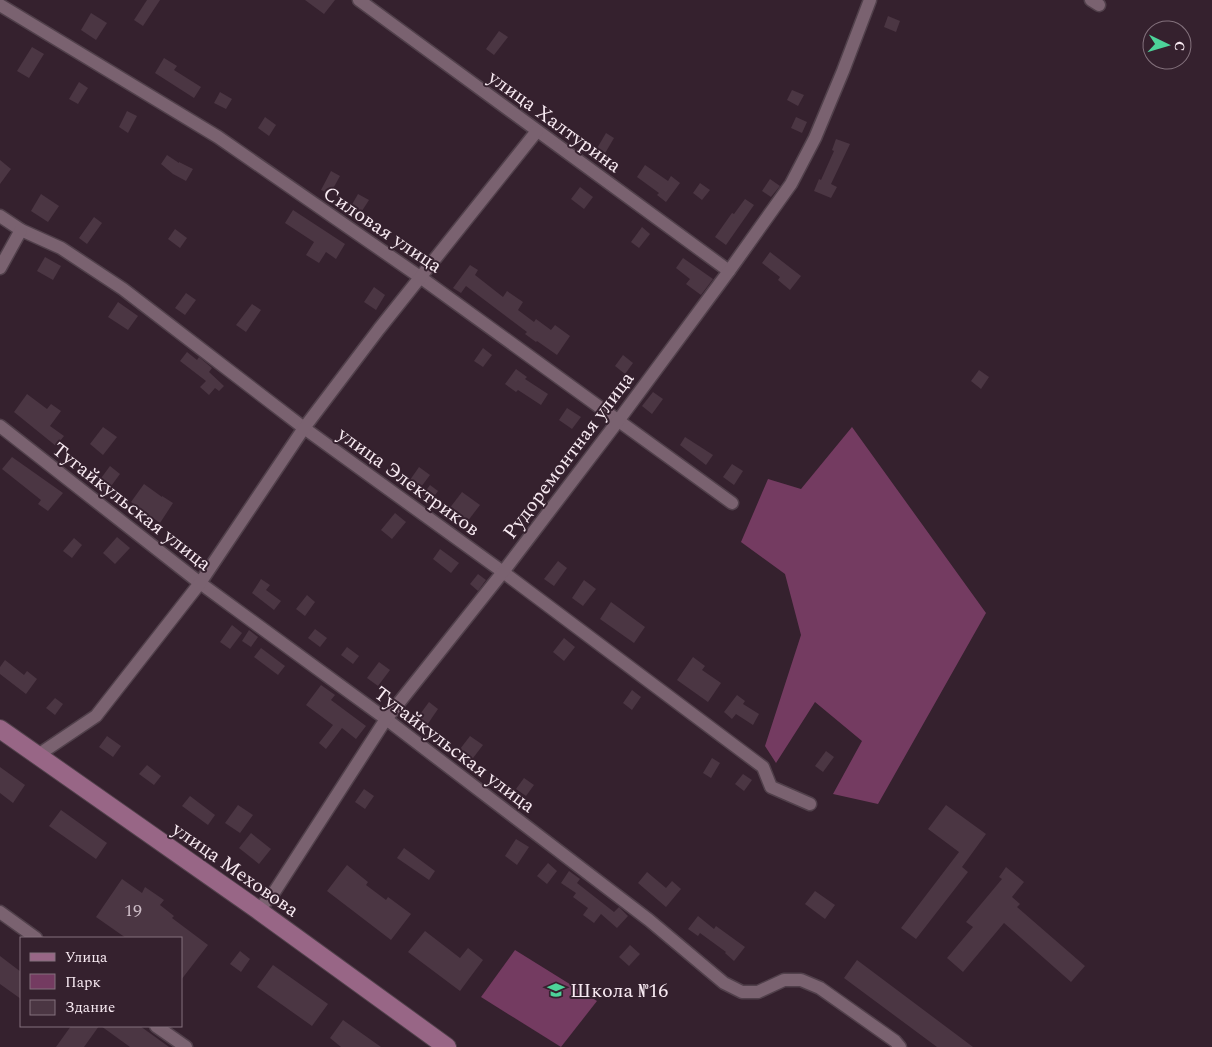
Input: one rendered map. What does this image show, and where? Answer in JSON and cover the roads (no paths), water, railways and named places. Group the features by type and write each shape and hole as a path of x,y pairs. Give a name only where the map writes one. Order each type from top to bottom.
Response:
{"street":[{"name":"улица Халтурина","path":"359,0 729,271"},
{"name":"Рудоремонтная улица","path":"258,910 273,894 386,719 503,572 618,421 791,184 815,138 870,0"},
{"name":"Силовая улица","path":"0,6 218,137 420,277 732,504"},
{"path":"38,755 96,716 200,583 304,428 420,277 537,131"},
{"name":"улица Электриков","path":"0,216 21,230 61,248 123,289 304,428 503,572 763,767 771,786 810,804"},
{"path":"0,268 21,230"},
{"name":"Тугайкульская улица","path":"0,426 200,583 386,719 649,920 724,983 742,992 758,992 784,980 801,980 820,988 895,1041 900,1047"},
{"name":"улица Меховова","path":"0,729 258,910 447,1047"},
{"path":"0,912 35,937"},
{"path":"157,1027 186,1047"}],"place":[{"name":"Школа №16","path":"556,990"}]}
